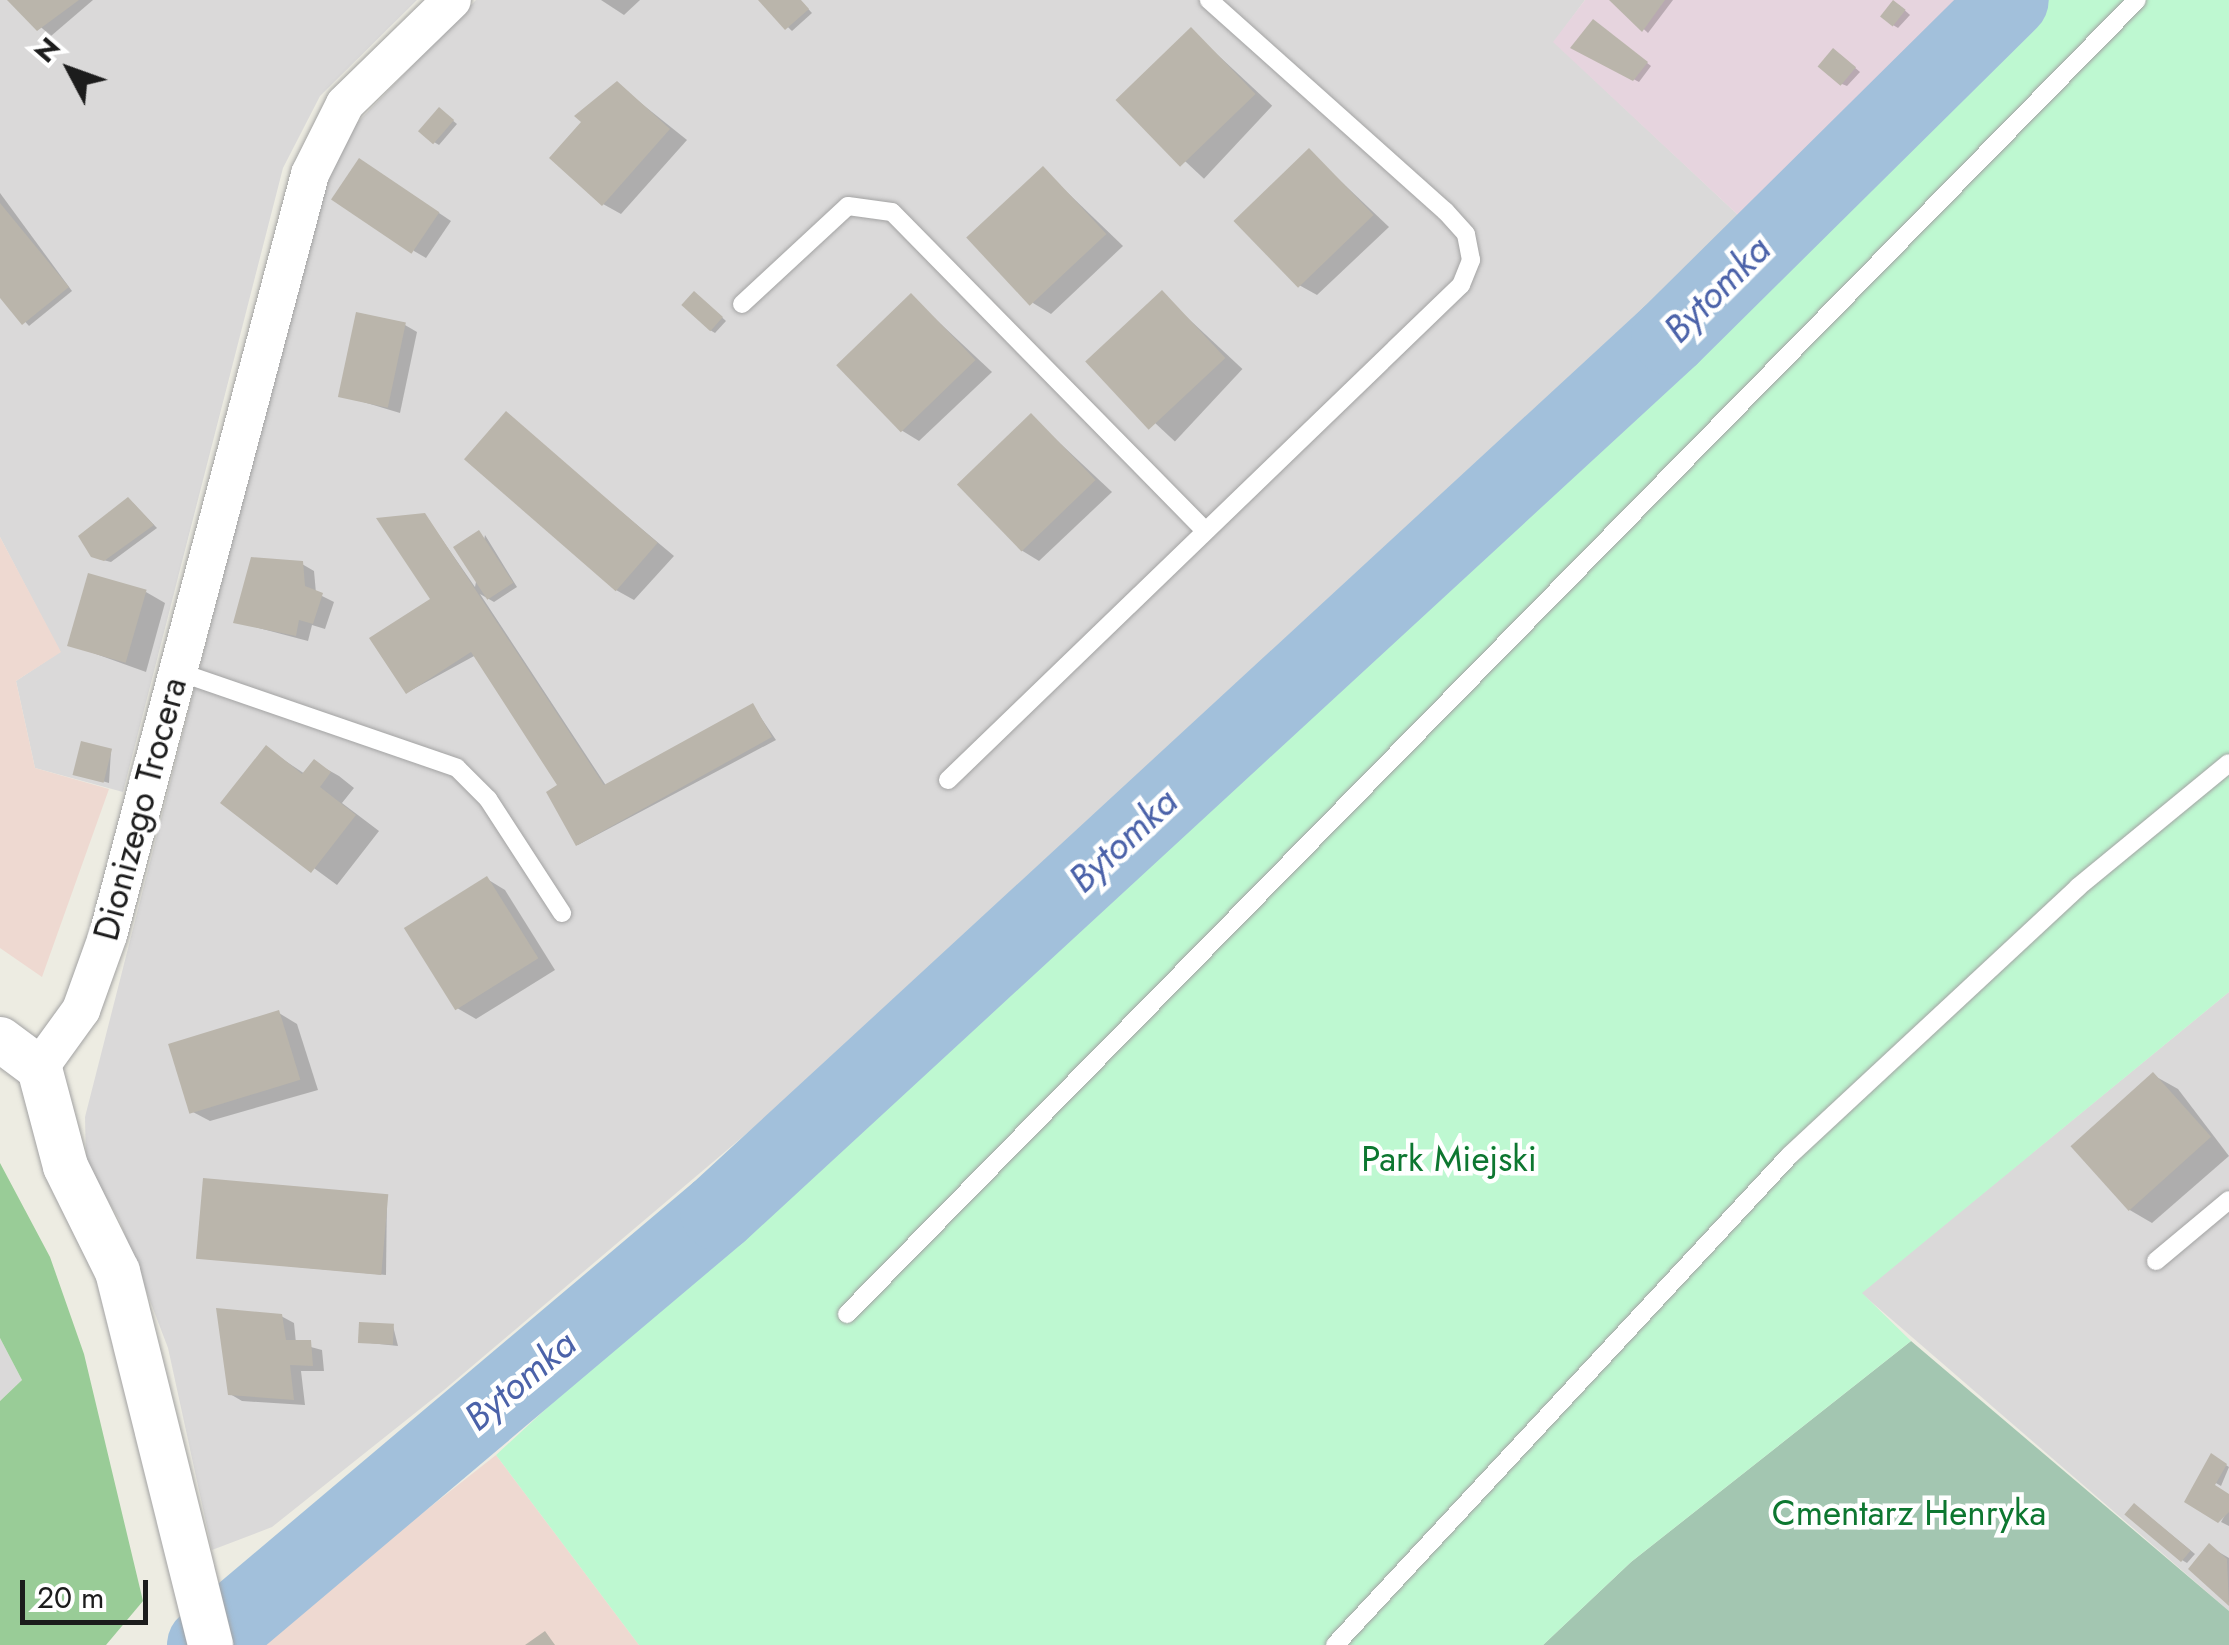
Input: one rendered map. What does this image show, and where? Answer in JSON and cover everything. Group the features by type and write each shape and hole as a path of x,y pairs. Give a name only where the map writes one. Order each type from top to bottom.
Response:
{"street":[{"name":"Dionizego Trocera","path":"39,1068 72,1026 97,969 310,174 345,104 452,0"},
{"path":"0,1040 39,1068 65,1166 117,1271 138,1338 210,1645"}],"lane":[{"path":"948,780 1461,285 1471,260 1466,234 1446,211 1208,0"},
{"path":"847,1314 2137,0"},
{"path":"742,304 848,206 892,212 1205,530"},
{"path":"176,671 458,768 488,799 562,913"},
{"path":"1336,1645 1790,1155 2078,888 2229,763"},
{"path":"2156,1261 2229,1200"}],"shaded area":[{"path":"0,0 417,0 320,96 283,168 123,792 35,768 16,681 60,652 0,537"},
{"path":"476,0 1585,0 1554,42 1753,229 990,927 444,1390 272,1527 212,1550 168,1348 119,1219 86,1163 85,1117 321,192 354,126"},
{"path":"1585,0 1978,0 1753,229 1553,42"},
{"path":"0,537 61,652 16,681 35,768 109,789 42,977 0,948"},
{"path":"2229,992 2229,1611 1861,1293"},
{"path":"0,1338 22,1380 0,1401"},
{"path":"496,1455 639,1645 255,1645"}],"green space":[{"name":"Park Miejski","path":"2045,0 2229,0 2229,992 1862,1293 1911,1341 1631,1562 1543,1645 639,1645 496,1455 1774,273"},
{"path":"0,1163 50,1257 84,1354 143,1601 106,1645 0,1645 0,1401 22,1380 0,1338"},
{"name":"Cmentarz Henryka","path":"1911,1341 2229,1611 2229,1645 1543,1645 1631,1562"}],"building":[{"path":"7,0 79,0 37,31"},
{"path":"758,0 801,0 809,9 785,30"},
{"path":"1609,0 1665,0 1642,32"},
{"path":"1893,0 1906,10 1893,26 1880,17"},
{"path":"1593,19 1648,62 1633,81 1570,48"},
{"path":"1191,27 1256,94 1180,167 1115,100"},
{"path":"1833,48 1856,67 1841,86 1818,66"},
{"path":"617,81 670,129 602,206 549,158 581,122 574,116"},
{"path":"439,107 454,120 433,144 418,131"},
{"path":"1309,148 1374,215 1298,288 1233,221"},
{"path":"359,158 439,212 411,254 331,199"},
{"path":"1043,166 1106,234 1030,306 966,238"},
{"path":"0,203 69,287 22,325 0,298"},
{"path":"1162,290 1225,358 1149,430 1085,362"},
{"path":"694,291 723,317 710,331 681,305"},
{"path":"911,293 976,360 901,432 836,365"},
{"path":"356,312 406,323 388,408 338,397"},
{"path":"506,411 658,543 616,591 464,459"},
{"path":"1031,413 1096,480 1022,551 957,485"},
{"path":"128,497 154,525 104,561 91,557 78,536"},
{"path":"425,513 604,785 753,703 772,737 576,846 546,792 557,785 471,652 406,694 369,638 430,599 376,518"},
{"path":"479,530 513,583 487,600 453,547"},
{"path":"251,557 303,561 305,586 323,593 313,624 299,620 296,636 233,623"},
{"path":"88,573 147,590 126,663 67,646"},
{"path":"81,741 112,749 104,783 73,775"},
{"path":"266,745 302,774 314,759 331,772 320,787 356,815 311,873 220,803"},
{"path":"487,876 538,958 455,1010 404,928"},
{"path":"279,1010 300,1080 189,1114 168,1044"},
{"path":"2153,1072 2211,1137 2129,1211 2071,1146"},
{"path":"203,1178 388,1194 381,1275 196,1259"},
{"path":"216,1308 282,1314 286,1340 311,1340 313,1366 290,1365 294,1400 228,1395"},
{"path":"359,1322 394,1324 393,1345 358,1343"},
{"path":"2211,1453 2227,1464 2215,1485 2229,1494 2229,1512 2218,1523 2184,1502"},
{"path":"2134,1503 2191,1551 2181,1562 2124,1514"},
{"path":"2209,1543 2227,1559 2229,1606 2188,1569"},
{"path":"545,1631 555,1645 525,1645"}],"waterway":[{"name":"Bytomka","path":"206,1645 719,1212 1670,336 2010,0"}]}
